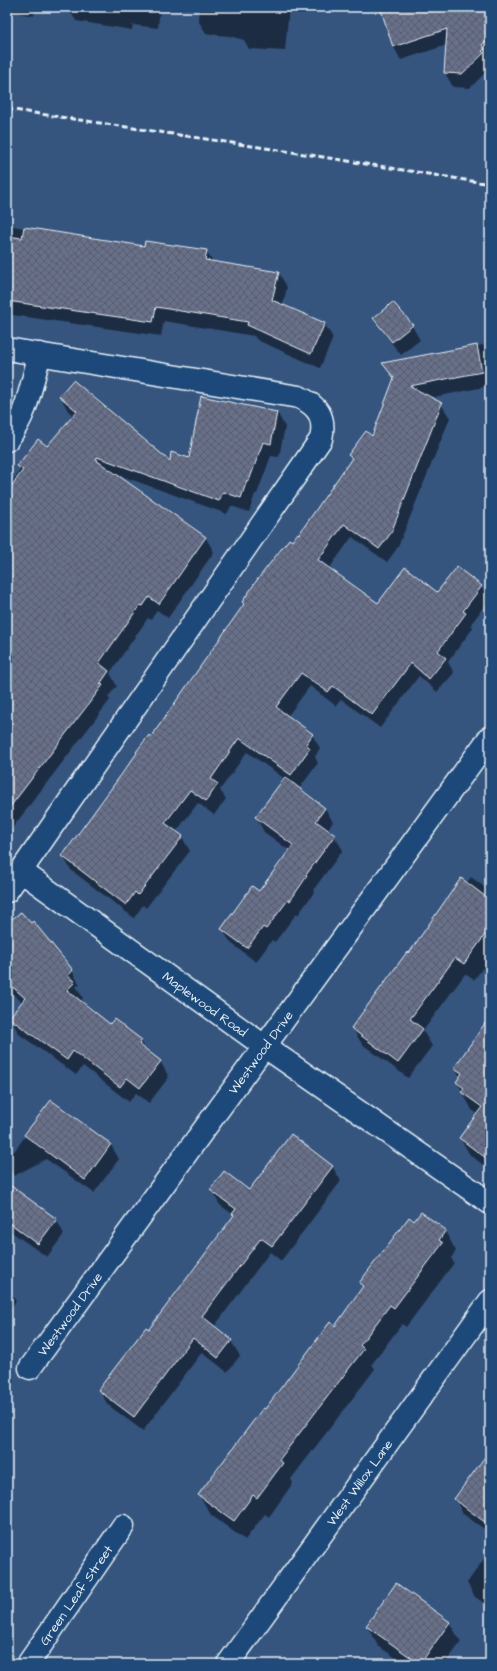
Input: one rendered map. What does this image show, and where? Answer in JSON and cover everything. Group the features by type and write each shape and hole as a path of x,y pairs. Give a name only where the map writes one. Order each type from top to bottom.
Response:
{"street":[{"path":"7,349 299,397 311,403 320,414 324,428 321,439 317,445 7,891"},
{"path":"7,440 17,426 29,400 33,376 40,354"},
{"name":"Westwood Drive","path":"30,1368 490,736"},
{"name":"Maplewood Road","path":"21,871 264,1046 490,1203"},
{"name":"West Willox Lane","path":"228,1664 490,1301"},
{"name":"Green Leaf Street","path":"28,1664 123,1526"}],"building":[{"path":"380,7 490,7 490,37 482,45 485,49 482,51 484,53 462,74 444,73 447,29 393,47"},
{"path":"24,227 144,246 145,241 207,250 205,260 279,272 272,300 325,323 311,354 247,325 248,322 156,307 153,322 7,301 7,236 22,238"},
{"path":"393,302 413,325 392,342 373,318"},
{"path":"477,345 482,372 410,386 442,403 391,533 379,549 344,524 318,560 378,603 405,567 437,592 457,567 482,586 463,611 466,613 438,651 446,658 429,679 411,663 372,715 333,686 328,692 301,673 276,707 313,734 306,744 310,748 291,775 239,738 211,779 218,784 206,801 190,790 165,823 183,836 138,895 135,892 126,905 62,856 137,753 136,752 149,735 151,737 244,604 242,602 257,580 289,539 292,541 298,533 299,534 352,458 348,455 366,431 372,436 394,378 382,363"},
{"path":"73,380 170,461 171,452 189,458 201,396 277,412 271,444 263,442 249,481 247,480 241,498 223,492 219,501 97,457 96,460 206,537 159,604 149,597 143,606 140,605 99,663 109,671 100,684 103,685 7,811 7,492 23,470 17,466 38,439 47,446 77,411 59,396"},
{"path":"285,777 325,808 316,821 335,835 306,875 307,876 290,901 288,900 266,929 263,927 247,948 221,929 252,886 259,891 293,845 255,817"},
{"path":"461,878 490,900 490,928 464,964 455,958 410,1019 423,1029 398,1063 351,1028 407,952 409,953"},
{"path":"21,912 31,923 33,921 73,970 68,976 75,982 67,990 110,1024 114,1019 142,1040 139,1044 161,1061 140,1088 127,1078 120,1087 73,1051 67,1060 9,1018 25,998 7,982 7,923"},
{"path":"490,1016 490,1161 459,1138 482,1107 461,1092 464,1088 456,1082 462,1073 454,1068"},
{"path":"51,1100 111,1144 85,1180 24,1135"},
{"path":"291,1134 333,1166 272,1246 261,1238 202,1316 232,1340 218,1358 193,1338 134,1417 98,1390 146,1327 149,1329 234,1215 232,1214 236,1209 210,1190 224,1171 249,1190"},
{"path":"7,1183 57,1219 38,1244 7,1221"},
{"path":"421,1212 446,1230 439,1240 443,1243 394,1308 390,1305 360,1345 364,1349 279,1460 283,1463 257,1498 253,1495 234,1521 198,1495 330,1322 335,1326 363,1286 359,1283 409,1217 414,1221"},
{"path":"490,1450 490,1526 454,1499"},
{"path":"396,1583 450,1622 420,1664 366,1626"}],"railway":[{"path":"7,109 292,152 490,184"}]}
